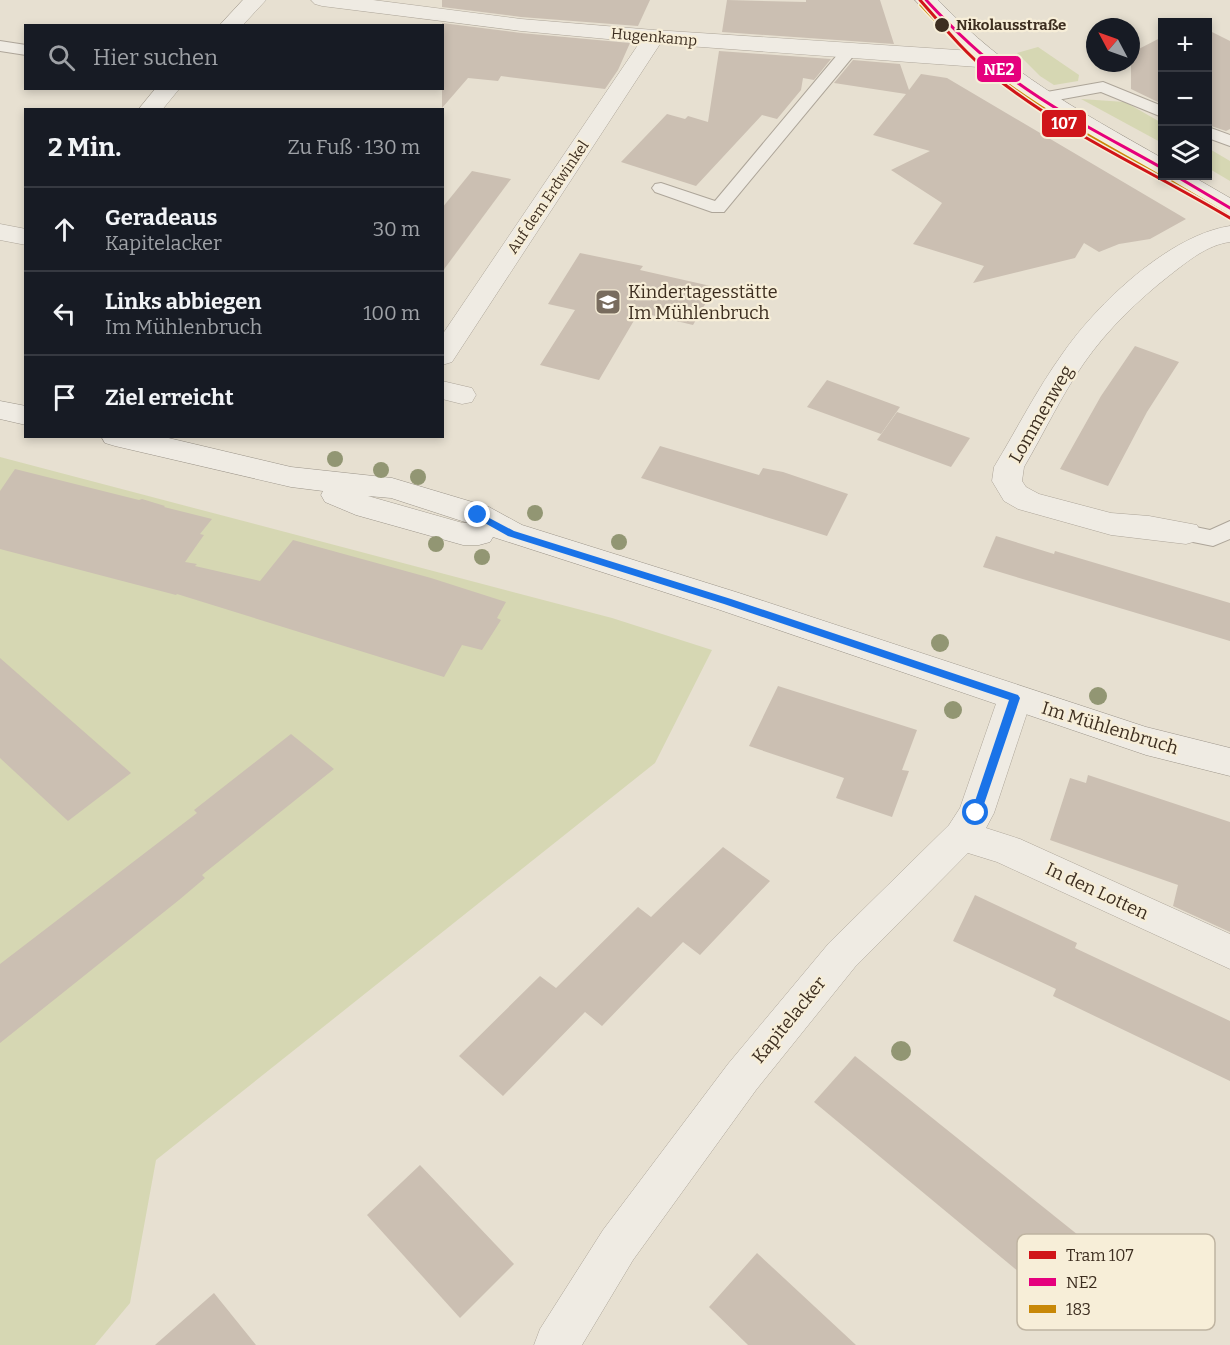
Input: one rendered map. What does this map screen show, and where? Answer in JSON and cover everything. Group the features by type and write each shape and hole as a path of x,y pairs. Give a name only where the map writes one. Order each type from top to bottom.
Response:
{"street":[{"path":"231,24 255,0"},
{"name":"Hugenkamp","path":"322,0 521,25 654,38 988,59"},
{"path":"926,0 949,25 988,59 1041,98 1158,166"},
{"name":"Auf dem Erdwinkel","path":"444,353 654,38"},
{"path":"151,108 167,90"},
{"path":"1183,180 1230,208"},
{"path":"0,232 24,237"},
{"name":"Lommenweg","path":"1186,533 1111,524 1029,502 1015,494 1007,481 1009,467 1073,359 1105,321 1144,283 1183,253 1207,239 1230,234"},
{"path":"0,410 24,416"},
{"name":"Im Mühlenbruch","path":"124,438 291,477 367,507 463,534 511,533 728,602 1146,741 1230,762"},
{"name":"Kapitelacker","path":"556,1345 618,1245 736,1085 842,955 962,836 976,813 1015,698"},
{"name":"In den Lotten","path":"962,836 1007,850 1230,952"}],"lane":[{"path":"0,45 24,50"},
{"path":"662,188 718,208 849,51"},
{"path":"1041,98 1103,87 1158,110"},
{"path":"1212,134 1230,141"},
{"path":"1186,533 1213,538 1230,529"}],"green space":[{"path":"1038,47 1079,75 1078,81 1054,85 1040,76 1017,53"},
{"path":"1081,99 1125,102 1158,121 1158,141"},
{"path":"1212,150 1230,161 1230,181 1212,170"},
{"path":"0,457 612,618 712,650 655,763 156,1160 130,1303 95,1345 0,1345"}],"building":[{"path":"442,0 650,0 638,26 521,17 442,7"},
{"path":"727,0 806,2 806,0 880,0 894,44 722,32"},
{"path":"442,23 521,33 630,43 618,70 605,89 501,76 498,81 468,78 442,108 444,24"},
{"path":"1212,32 1230,41 1230,129 1226,131 1212,126"},
{"path":"1158,39 1158,102 1131,89 1131,72 1140,72 1140,48"},
{"path":"719,51 831,59 814,80 803,78 801,90 777,119 762,115 696,186 621,162 667,114 685,119 688,116 708,122"},
{"path":"853,60 900,64 909,90 921,74 947,78 1186,219 1150,239 1119,244 1099,252 1084,243 1075,258 973,283 984,266 913,244 942,203 891,170 930,151 873,135 906,94 834,83"},
{"path":"472,171 511,179 444,269 444,206"},
{"path":"580,253 643,266 640,270 715,287 693,325 639,312 599,380 540,365 575,310 548,304"},
{"path":"1135,346 1179,362 1147,412 1108,486 1060,469 1101,396"},
{"path":"827,380 900,407 881,434 807,407"},
{"path":"897,412 970,438 951,467 877,440"},
{"path":"660,446 759,475 763,468 783,472 848,494 827,536 641,478"},
{"path":"15,469 142,499 212,519 200,534 204,535 185,562 197,564 195,566 260,581 293,540 431,578 506,602 497,618 501,620 482,650 462,645 444,677 177,594 0,549 0,491"},
{"path":"996,536 1054,554 1055,551 1230,603 1230,641 983,567"},
{"path":"0,658 131,773 68,821 0,758"},
{"path":"778,686 917,730 902,770 909,771 892,817 836,798 844,778 749,746"},
{"path":"291,734 334,769 202,875 205,878 179,900 0,1043 0,964 197,813 194,810"},
{"path":"1088,775 1230,822 1230,932 1173,906 1178,885 1050,840 1070,778 1086,783"},
{"path":"723,847 770,881 700,955 683,942 602,1026 585,1012 503,1096 459,1056 540,976 556,988 638,907 651,917"},
{"path":"975,895 1077,943 1075,948 1230,1021 1230,1081 1053,996 1056,989 953,941"},
{"path":"855,1056 1077,1234 1017,1234 1017,1270 814,1102"},
{"path":"420,1165 514,1264 460,1318 367,1215"},
{"path":"757,1253 856,1345 748,1345 709,1307"},
{"path":"214,1293 256,1345 155,1345"}],"tram line":[{"name":"107","path":"920,0 971,56 1018,94 1077,131 1230,218"}],"transit line":[{"name":"NE2","path":"926,0 988,60 1029,91 1158,166"},
{"name":"183","path":"921,5 985,67 1027,98 1158,175"},
{"name":"NE2","path":"1183,180 1230,208"},
{"name":"183","path":"1172,182 1226,214"}],"place":[{"name":"Nikolausstraße","path":"942,25"},
{"name":"Kindertagesstätte Im Mühlenbruch","path":"608,302"}],"route":[{"path":"478,515 511,533 728,602 1015,698 976,813"}]}
